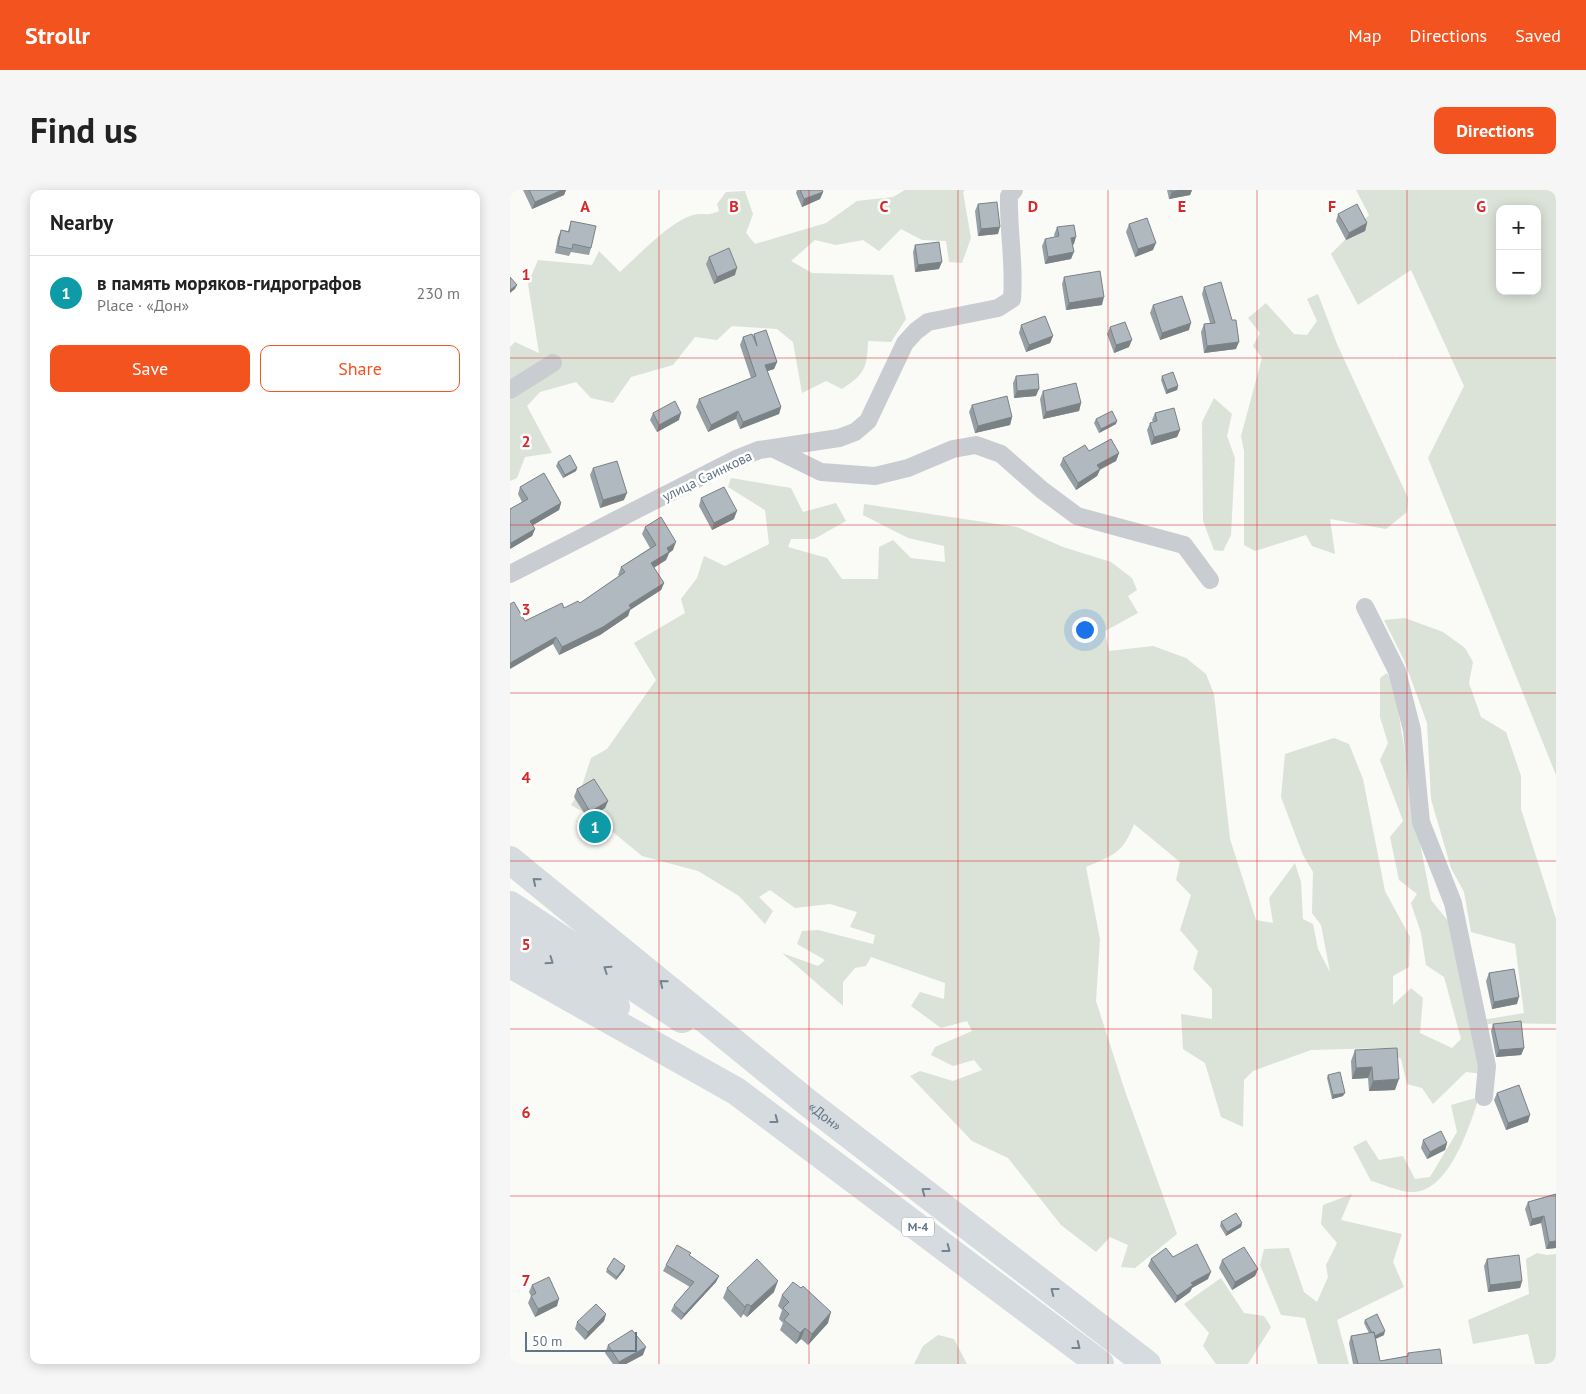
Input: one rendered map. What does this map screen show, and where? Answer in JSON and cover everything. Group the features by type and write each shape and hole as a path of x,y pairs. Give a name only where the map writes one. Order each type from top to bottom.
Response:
{"highway":[{"name":"«Дон»","path":"510,860 808,1103 1147,1364"},
{"path":"510,905 808,1103"},
{"path":"510,934 736,1091"},
{"name":"М-4","path":"510,964 736,1091 1100,1364"}],"street":[{"name":"улица Саинкова","path":"510,574 736,459 759,450 774,450 839,438 855,432 868,421 905,343 916,331 928,322 998,308 1012,299 1013,286 1008,226 1009,196 1014,190"},
{"path":"510,390 553,363"},
{"path":"774,450 821,472 875,476 908,468 953,449 976,445 1001,454 1042,490 1077,516 1184,545 1210,580"},
{"path":"1365,607 1397,671 1412,730 1421,822 1453,903 1486,1066 1484,1097"}],"shaded area":[{"path":"905,190 965,190 963,192 971,238 962,263 949,262 946,241 922,240 901,229 879,251 863,240 836,245 815,240 791,261 812,273 893,275 906,319 891,342 868,341 867,358 863,370 850,384 842,389 826,381 802,393 793,342 777,329 732,326 717,340 695,337 673,365 631,377 613,403 591,398 576,382 540,392 527,406 552,453 525,457 517,478 510,481 510,347 515,342 539,353 528,284 538,260 592,265 599,251 620,272 654,240 683,219 693,215 712,214 719,211 717,204 726,192 745,191 753,214 746,233 755,244 826,223 857,201 893,197"},
{"path":"1356,190 1556,190 1556,775 1428,458 1464,386 1411,270 1358,305 1331,254 1369,215"},
{"path":"1318,294 1337,344 1408,498 1407,512 1386,529 1330,519 1335,554 1312,546 1306,535 1255,551 1244,545 1244,451 1241,436 1262,358 1253,346 1260,333 1248,318 1266,303 1294,334 1307,335 1317,321 1307,299"},
{"path":"1214,398 1232,414 1227,436 1235,458 1231,535 1223,551 1214,550 1203,521 1202,422"},
{"path":"731,478 791,488 803,512 836,503 846,521 814,539 791,539 788,547 827,558 842,579 878,579 879,547 893,540 911,558 945,562 944,546 908,538 863,515 864,504 1017,527 1063,547 1111,562 1132,578 1137,590 1128,596 1138,613 1105,631 1109,651 1153,646 1186,658 1206,674 1214,694 1230,839 1256,920 1273,923 1269,898 1295,863 1301,882 1303,919 1313,924 1318,949 1330,972 1321,925 1312,913 1313,872 1303,855 1281,797 1285,754 1334,738 1349,744 1363,779 1385,891 1410,937 1409,967 1393,976 1393,1005 1411,988 1423,998 1420,1033 1452,1048 1461,1039 1444,977 1426,965 1421,933 1411,903 1417,894 1399,880 1390,837 1403,821 1380,760 1388,743 1380,717 1380,678 1387,673 1394,685 1431,900 1453,927 1470,1022 1524,1013 1515,944 1471,932 1464,892 1451,868 1431,799 1427,723 1404,660 1384,620 1405,618 1443,632 1465,648 1473,662 1469,683 1481,717 1506,732 1521,776 1521,809 1556,919 1556,1024 1498,1023 1472,1026 1483,1074 1466,1072 1433,1104 1422,1088 1407,1084 1401,1059 1384,1048 1311,1050 1253,1071 1244,1080 1243,1127 1221,1117 1205,1063 1183,1049 1181,1014 1212,1019 1212,989 1193,969 1198,951 1180,930 1191,895 1176,880 1180,862 1134,824 1126,841 1116,852 1086,867 1100,939 1096,1001 1126,1094 1177,1234 1135,1268 1121,1267 1128,1245 1110,1237 1096,1252 1061,1225 1008,1158 972,1141 910,1076 920,1071 953,1081 982,1070 974,1060 953,1066 931,1055 935,1047 972,1031 967,1021 941,1028 911,1006 920,992 944,999 945,983 871,957 866,966 855,968 843,982 843,1006 782,953 818,966 825,960 797,944 802,931 818,930 873,944 875,935 850,927 857,912 830,904 795,908 770,890 759,897 773,911 765,924 739,896 698,871 642,856 602,823 571,805 581,789 591,758 607,749 656,680 634,643 685,613 681,599 697,578 704,556 725,566 769,544 765,510 728,487"},
{"path":"1479,1097 1464,1140 1447,1170 1437,1182 1425,1189 1407,1192 1371,1181 1353,1147 1366,1140 1379,1160 1403,1156 1415,1179 1430,1177 1457,1132 1451,1105"},
{"path":"1352,1194 1341,1220 1402,1234 1393,1262 1404,1287 1337,1320 1349,1364 1318,1364 1305,1318 1281,1315 1260,1265 1264,1249 1289,1248 1304,1292 1317,1302 1328,1277 1326,1265 1337,1243 1321,1224 1323,1205"},
{"path":"1537,1253 1556,1254 1556,1364 1535,1364 1528,1334 1473,1344 1468,1320 1529,1294 1526,1259"},
{"path":"1221,1278 1244,1313 1264,1316 1271,1327 1248,1364 1216,1364 1203,1346 1209,1333 1184,1304"},
{"path":"938,1335 954,1339 967,1364 914,1364 923,1346"}],"building":[{"path":"529,190 562,190 535,202"},
{"path":"800,190 822,190 823,192 804,199"},
{"path":"997,202 1000,227 981,229 978,204"},
{"path":"1357,204 1367,223 1349,233 1338,214"},
{"path":"1147,218 1156,243 1138,249 1129,224"},
{"path":"571,221 596,226 591,248 573,244 572,249 558,246 561,230 569,232"},
{"path":"1074,225 1076,237 1071,238 1074,252 1048,257 1045,239 1059,236 1057,227"},
{"path":"939,242 942,262 918,265 915,245"},
{"path":"729,248 737,268 717,277 709,257"},
{"path":"1100,271 1104,297 1069,303 1064,277"},
{"path":"510,277 517,285 510,290"},
{"path":"1221,282 1232,320 1236,320 1239,342 1207,346 1204,324 1215,323 1204,287"},
{"path":"1182,296 1191,323 1162,333 1153,305"},
{"path":"1045,316 1053,336 1029,345 1021,325"},
{"path":"1125,322 1132,340 1116,345 1110,327"},
{"path":"766,330 777,362 765,365 781,407 743,422 738,411 711,425 699,399 756,376 743,337 752,334 757,346 754,334"},
{"path":"1173,372 1178,386 1167,390 1162,376"},
{"path":"1038,374 1039,389 1017,391 1016,376"},
{"path":"1076,383 1081,403 1046,412 1043,391"},
{"path":"1007,396 1012,417 978,426 972,405"},
{"path":"675,401 681,413 659,425 653,413"},
{"path":"1174,408 1180,430 1154,437 1150,423 1157,421 1155,413"},
{"path":"1112,411 1117,421 1101,429 1096,419"},
{"path":"1111,439 1119,453 1097,465 1100,469 1078,483 1063,458 1085,445 1089,451"},
{"path":"570,455 577,468 565,475 558,462"},
{"path":"617,461 627,493 603,500 593,468"},
{"path":"544,473 561,503 530,521 535,529 511,543 510,509 528,499 520,487"},
{"path":"724,487 737,511 714,523 701,498"},
{"path":"661,517 676,542 667,548 669,552 651,563 664,583 629,605 631,608 603,627 562,647 556,637 510,663 510,604 514,602 525,621 562,603 564,608 578,601 580,603 625,572 621,567 656,545 645,527"},
{"path":"594,779 608,801 590,812 577,789"},
{"path":"1514,969 1519,997 1494,1002 1489,973"},
{"path":"1521,1021 1524,1048 1499,1050 1493,1024"},
{"path":"1397,1048 1399,1079 1373,1081 1372,1067 1356,1068 1355,1050"},
{"path":"1340,1072 1345,1093 1333,1095 1328,1075"},
{"path":"1519,1085 1530,1115 1508,1123 1497,1093"},
{"path":"1441,1131 1447,1143 1430,1152 1423,1140"},
{"path":"1556,1194 1556,1241 1549,1242 1544,1216 1532,1219 1528,1202"},
{"path":"1236,1213 1242,1223 1227,1232 1221,1222"},
{"path":"1197,1244 1211,1272 1191,1283 1193,1285 1177,1296 1151,1259 1166,1248 1173,1257"},
{"path":"677,1245 691,1253 689,1255 719,1276 684,1314 674,1305 694,1282 666,1265"},
{"path":"1244,1247 1258,1269 1235,1282 1222,1260"},
{"path":"1519,1255 1522,1281 1490,1285 1487,1259"},
{"path":"614,1258 625,1266 617,1277 607,1269"},
{"path":"757,1259 778,1281 751,1306 747,1304 745,1307 727,1288"},
{"path":"549,1277 559,1299 538,1309 531,1296 536,1293 532,1285"},
{"path":"793,1282 801,1288 803,1286 831,1312 812,1334 805,1328 800,1333 784,1320 789,1314 783,1308 789,1302 782,1295"},
{"path":"596,1304 606,1314 588,1332 577,1322"},
{"path":"1377,1314 1385,1331 1375,1336 1365,1320"},
{"path":"632,1330 646,1347 619,1362 608,1345"},
{"path":"1374,1332 1380,1361 1408,1356 1408,1353 1440,1349 1442,1364 1358,1364 1351,1336"}],"place":[{"name":"в память моряков-гидрографов","path":"595,827"}]}
